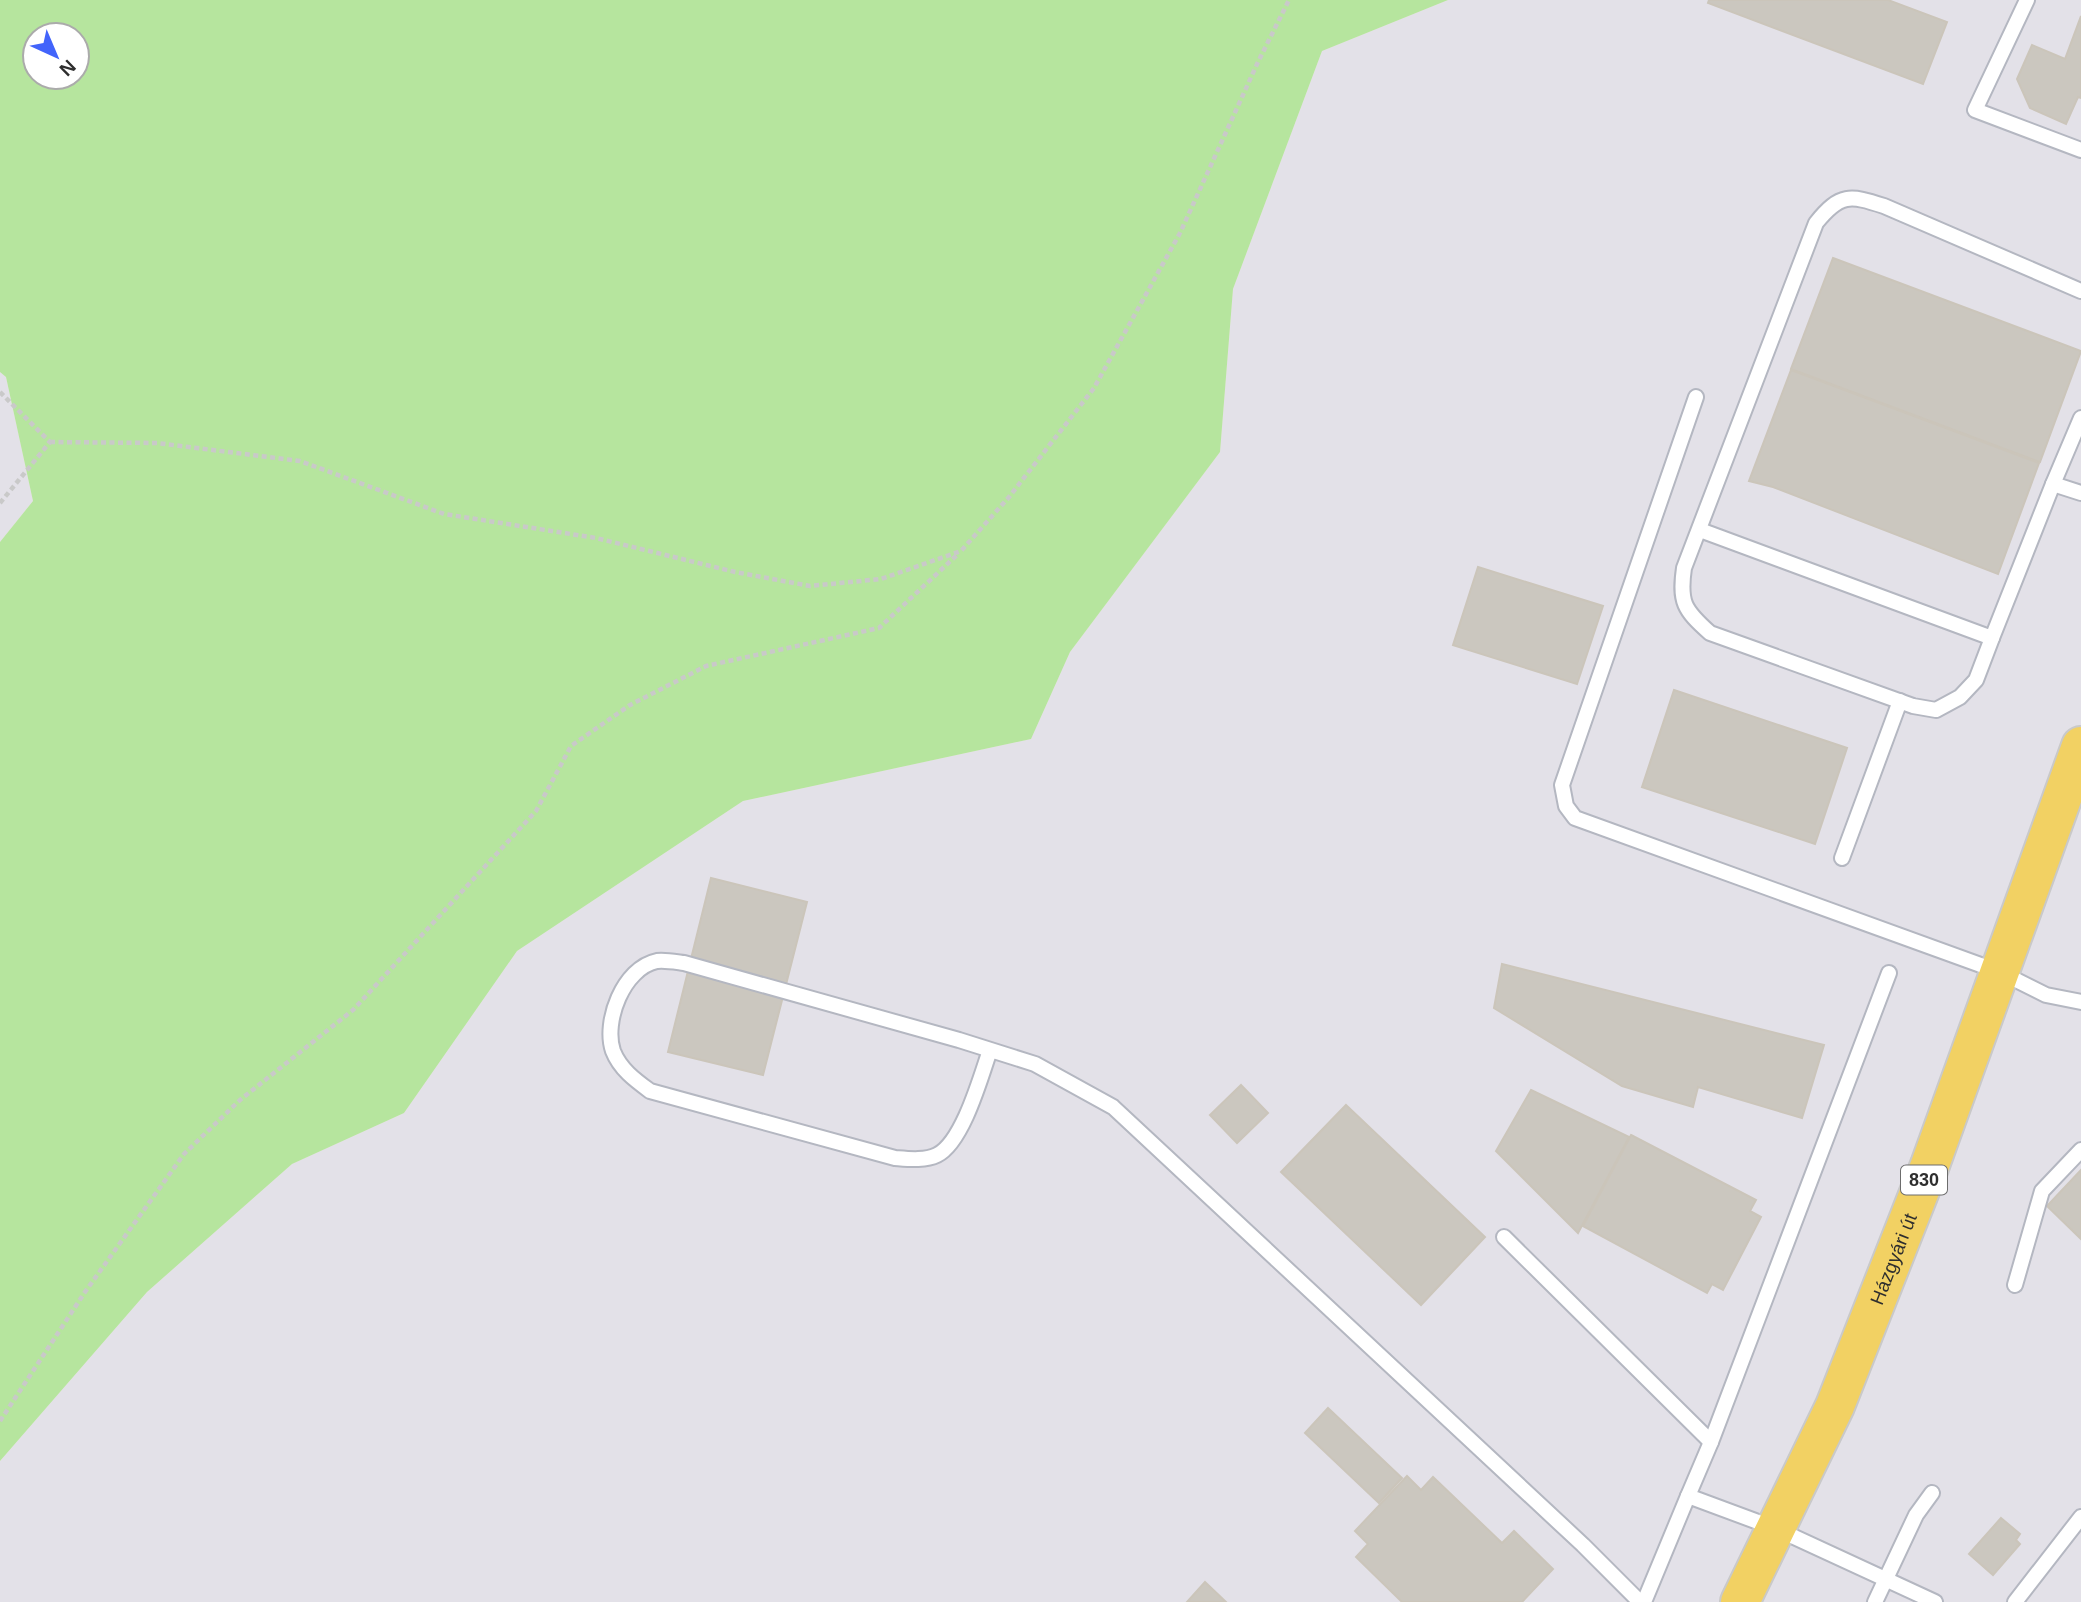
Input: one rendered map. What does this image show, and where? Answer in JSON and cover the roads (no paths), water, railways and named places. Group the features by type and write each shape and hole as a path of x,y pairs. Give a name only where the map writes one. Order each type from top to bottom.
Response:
{"main road":[{"name":"Házgyári út","path":"1741,1602 1835,1406 1930,1165 2081,746"}],"lane":[{"path":"2027,0 1975,110 2081,150"},
{"path":"2081,291 1884,206 1856,197 1830,205 1816,223 1684,568 1681,593 1692,617 1710,633 1900,701 1936,710 1960,697 1976,680 2081,418"},
{"path":"1696,397 1562,785 1566,806 1575,818 2000,972 2046,995 2081,1002"},
{"path":"2053,484 2081,493"},
{"path":"1700,530 1993,638"},
{"path":"1842,858 1900,701"},
{"path":"990,1049 967,1116 954,1137 938,1154 915,1160 895,1158 650,1091 624,1069 614,1053 609,1035 620,994 633,974 656,961 684,963 990,1049 1035,1064 1113,1107 1642,1602 1712,1442 1889,973"},
{"path":"2015,1285 2042,1191 2081,1150"},
{"path":"1504,1237 1712,1442"},
{"path":"1875,1602 1916,1515 1932,1493"},
{"path":"1688,1496 1777,1529 1935,1602"},
{"path":"2015,1602 2081,1517"}]}
